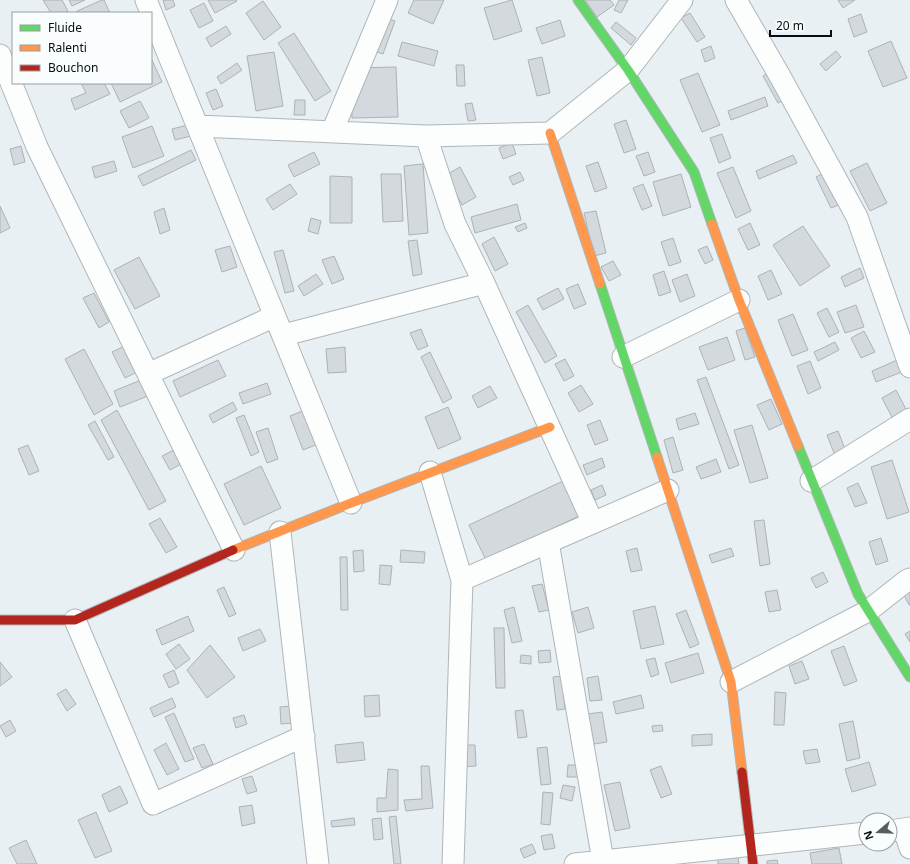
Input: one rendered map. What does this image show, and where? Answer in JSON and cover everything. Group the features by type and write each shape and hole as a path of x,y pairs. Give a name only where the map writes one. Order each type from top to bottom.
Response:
{"street":[{"path":"146,0 151,12"},
{"path":"332,132 387,0"},
{"path":"578,0 628,70 694,172 739,300 858,594 910,677"},
{"path":"198,126 426,136 550,133 628,70 682,0"},
{"path":"736,0 781,78 857,217 910,367"},
{"path":"152,15 284,335 351,503"},
{"path":"0,55 37,147 234,550"},
{"path":"550,133 731,682 752,855"},
{"path":"426,136 455,224 484,283 593,523"},
{"path":"284,335 484,283"},
{"path":"623,357 739,300"},
{"path":"148,374 275,316"},
{"path":"811,480 910,419"},
{"path":"0,620 75,620 234,550 430,472 550,427"},
{"path":"430,472 462,580 453,864"},
{"path":"462,580 668,490"},
{"path":"280,532 318,864"},
{"path":"548,542 603,861"},
{"path":"731,682 868,611 910,579"},
{"path":"75,620 153,804 304,736"},
{"path":"575,864 603,861 752,855 858,835"}],"building":[{"path":"43,0 62,0 68,11 66,12 50,12"},
{"path":"69,0 85,0 72,6"},
{"path":"104,0 110,12 78,12"},
{"path":"163,0 173,0 175,6 166,10"},
{"path":"208,0 236,0 237,1 215,13"},
{"path":"414,0 444,0 433,24 408,13"},
{"path":"512,0 522,31 494,40 484,8"},
{"path":"585,0 610,0 614,5 597,17"},
{"path":"619,0 628,0 621,13 614,10"},
{"path":"838,0 855,0 843,8"},
{"path":"263,1 281,27 264,40 246,13"},
{"path":"204,3 213,21 199,28 190,10"},
{"path":"690,13 705,37 697,42 681,18"},
{"path":"861,14 867,32 854,37 848,19"},
{"path":"386,18 395,21 383,54 374,51"},
{"path":"560,20 565,36 542,44 536,28"},
{"path":"616,22 636,38 631,45 611,28"},
{"path":"226,26 231,34 211,47 206,38"},
{"path":"294,33 331,91 315,101 278,43"},
{"path":"891,41 907,78 883,87 868,51"},
{"path":"402,42 438,51 434,66 398,56"},
{"path":"711,46 715,58 705,62 701,50"},
{"path":"836,51 841,57 826,71 820,64"},
{"path":"274,52 283,106 256,111 247,56"},
{"path":"542,57 550,93 537,96 528,60"},
{"path":"152,60 162,82 120,102 111,84 152,84"},
{"path":"237,63 242,70 221,84 217,77"},
{"path":"456,65 464,65 465,86 457,86"},
{"path":"396,67 398,117 352,118 350,68"},
{"path":"771,71 787,99 778,103 763,76"},
{"path":"698,73 720,125 702,132 680,80"},
{"path":"82,84 105,84 110,94 75,110 71,99 86,93"},
{"path":"216,89 223,106 213,110 206,93"},
{"path":"765,97 768,106 731,120 728,111"},
{"path":"295,100 305,100 305,115 294,115"},
{"path":"140,101 149,118 129,128 120,111"},
{"path":"472,103 476,120 468,121 465,104"},
{"path":"626,120 636,149 624,153 614,124"},
{"path":"188,125 191,136 175,140 172,129"},
{"path":"152,126 164,156 133,168 122,137"},
{"path":"722,134 731,158 719,163 710,138"},
{"path":"512,143 516,154 503,159 499,148"},
{"path":"21,146 25,162 14,165 10,149"},
{"path":"191,150 196,160 143,186 138,176"},
{"path":"314,152 320,164 294,177 288,165"},
{"path":"648,152 655,172 644,176 636,156"},
{"path":"793,155 797,163 759,179 756,171"},
{"path":"114,161 117,171 95,178 92,167"},
{"path":"598,162 607,188 595,192 586,166"},
{"path":"867,163 887,203 870,211 850,171"},
{"path":"423,164 428,233 409,235 404,166"},
{"path":"460,167 476,197 462,205 446,175"},
{"path":"733,167 751,211 736,218 717,173"},
{"path":"520,172 524,180 513,185 509,177"},
{"path":"826,172 841,204 831,208 816,177"},
{"path":"381,174 401,174 403,221 383,222"},
{"path":"681,174 691,207 663,216 653,182"},
{"path":"330,176 352,177 352,223 330,223"},
{"path":"290,184 297,194 273,210 266,199"},
{"path":"643,184 652,206 642,210 633,188"},
{"path":"517,204 521,220 475,233 471,217"},
{"path":"0,206 10,228 0,233"},
{"path":"164,208 170,230 160,234 154,212"},
{"path":"596,211 606,253 594,256 584,213"},
{"path":"311,218 321,221 318,234 308,231"},
{"path":"525,223 527,228 518,232 515,227"},
{"path":"750,223 760,245 748,250 738,229"},
{"path":"803,226 830,266 800,286 773,245"},
{"path":"494,237 508,264 495,271 482,244"},
{"path":"673,238 681,262 669,266 661,242"},
{"path":"417,240 422,274 413,276 408,241"},
{"path":"230,246 237,267 222,272 215,250"},
{"path":"707,246 713,260 705,264 698,250"},
{"path":"283,250 294,291 285,293 274,252"},
{"path":"334,256 344,279 332,284 322,260"},
{"path":"139,257 160,296 135,309 114,270"},
{"path":"613,261 621,275 609,281 601,267"},
{"path":"860,268 864,278 845,287 841,277"},
{"path":"771,270 782,294 768,300 758,276"},
{"path":"664,271 671,292 659,296 653,275"},
{"path":"316,274 323,284 304,296 298,286"},
{"path":"687,274 695,296 680,302 672,280"},
{"path":"578,284 586,304 574,309 566,289"},
{"path":"558,288 564,299 543,310 537,299"},
{"path":"94,293 109,322 99,328 83,298"},
{"path":"528,305 557,356 545,363 516,312"},
{"path":"856,305 864,327 845,333 837,312"},
{"path":"827,308 839,332 829,337 817,313"},
{"path":"793,314 808,350 792,356 778,320"},
{"path":"745,328 755,357 745,360 736,331"},
{"path":"421,329 428,346 418,350 410,333"},
{"path":"864,331 875,352 861,358 851,338"},
{"path":"727,337 735,360 708,370 699,347"},
{"path":"835,342 839,350 818,361 814,352"},
{"path":"127,345 139,371 125,378 112,352"},
{"path":"345,347 346,372 328,373 326,349"},
{"path":"84,349 113,404 94,415 65,359"},
{"path":"430,352 452,398 443,403 421,357"},
{"path":"902,358 907,370 876,382 872,371"},
{"path":"565,359 574,376 564,381 555,364"},
{"path":"218,360 226,376 180,397 173,381"},
{"path":"810,361 821,388 808,394 797,366"},
{"path":"706,377 739,465 729,469 697,380"},
{"path":"141,380 148,396 120,407 114,391"},
{"path":"267,383 271,394 243,404 239,393"},
{"path":"581,385 593,404 579,412 568,393"},
{"path":"490,386 497,398 478,408 472,396"},
{"path":"896,390 908,413 894,421 882,398"},
{"path":"771,399 782,424 769,430 757,405"},
{"path":"233,402 237,410 213,423 209,415"},
{"path":"448,407 461,439 438,449 425,417"},
{"path":"117,410 166,501 149,510 101,420"},
{"path":"305,410 318,444 303,450 290,416"},
{"path":"695,413 699,424 679,430 676,419"},
{"path":"244,415 259,452 251,456 236,418"},
{"path":"600,420 608,440 595,445 587,425"},
{"path":"95,421 114,457 108,460 88,425"},
{"path":"752,425 768,478 750,483 734,430"},
{"path":"268,428 278,459 267,463 256,432"},
{"path":"838,431 847,454 836,458 827,435"},
{"path":"673,437 683,470 673,473 664,440"},
{"path":"28,445 39,471 29,475 18,449"},
{"path":"176,449 183,463 170,470 162,456"},
{"path":"602,458 605,467 587,475 583,465"},
{"path":"716,459 721,472 701,479 696,467"},
{"path":"892,460 909,512 887,519 871,467"},
{"path":"261,466 281,508 244,525 224,484"},
{"path":"563,481 579,516 486,560 469,525"},
{"path":"858,483 867,503 855,507 847,488"},
{"path":"602,485 606,495 595,500 591,490"},
{"path":"160,518 177,547 166,553 149,524"},
{"path":"764,520 770,564 760,566 754,521"},
{"path":"881,538 888,561 876,565 869,542"},
{"path":"637,548 642,570 631,572 626,551"},
{"path":"731,548 734,556 712,563 709,555"},
{"path":"363,550 364,571 354,572 353,551"},
{"path":"401,550 425,552 424,563 400,562"},
{"path":"340,557 347,557 348,610 341,610"},
{"path":"380,565 392,566 390,585 379,584"},
{"path":"823,572 828,582 816,588 811,578"},
{"path":"542,584 549,610 539,612 532,586"},
{"path":"224,587 236,614 229,617 217,590"},
{"path":"910,587 910,605 909,605 902,591"},
{"path":"777,590 781,610 769,612 765,592"},
{"path":"655,606 664,644 641,649 633,611"},
{"path":"514,607 522,641 512,643 504,610"},
{"path":"588,607 594,628 578,633 572,612"},
{"path":"686,610 699,644 690,648 676,614"},
{"path":"188,616 194,631 162,645 156,630"},
{"path":"494,628 504,628 505,688 496,688"},
{"path":"260,629 266,641 243,651 238,638"},
{"path":"910,631 910,642 905,634"},
{"path":"179,644 190,659 176,669 166,654"},
{"path":"210,645 235,677 207,698 187,670"},
{"path":"844,646 857,681 844,686 831,651"},
{"path":"550,650 551,662 539,663 538,651"},
{"path":"698,653 704,673 671,683 665,663"},
{"path":"521,655 531,656 531,664 520,663"},
{"path":"655,658 659,674 651,677 646,660"},
{"path":"802,661 809,679 795,684 789,666"},
{"path":"0,662 12,677 0,686"},
{"path":"174,670 179,683 169,688 163,675"},
{"path":"562,676 565,709 557,710 553,677"},
{"path":"598,676 602,700 590,701 587,678"},
{"path":"66,689 76,704 67,711 57,694"},
{"path":"775,692 786,693 784,725 774,725"},
{"path":"379,695 380,716 365,717 364,696"},
{"path":"641,695 644,708 616,714 613,702"},
{"path":"172,698 176,707 154,717 150,708"},
{"path":"292,706 294,723 281,724 280,707"},
{"path":"523,710 527,737 518,738 515,711"},
{"path":"602,712 607,742 594,744 588,714"},
{"path":"174,713 194,759 185,762 165,717"},
{"path":"244,715 247,724 236,728 233,718"},
{"path":"10,720 16,731 6,737 0,726"},
{"path":"853,721 860,758 847,761 839,724"},
{"path":"662,725 663,731 653,732 652,726"},
{"path":"712,734 712,745 692,746 692,735"},
{"path":"363,742 365,760 337,763 335,745"},
{"path":"166,743 179,769 167,775 154,750"},
{"path":"204,744 213,764 202,768 193,748"},
{"path":"462,745 475,745 476,766 463,767"},
{"path":"547,747 551,784 541,785 537,748"},
{"path":"817,749 820,762 806,764 803,751"},
{"path":"869,762 876,785 852,792 845,769"},
{"path":"568,765 579,765 579,777 567,777"},
{"path":"421,766 429,766 433,808 406,811 404,800 422,799"},
{"path":"661,766 672,794 661,798 650,770"},
{"path":"388,769 398,770 398,810 377,812 377,798 386,798"},
{"path":"252,776 257,791 247,794 242,779"},
{"path":"620,782 630,828 615,831 604,785"},
{"path":"563,785 575,787 572,801 560,798"},
{"path":"120,786 128,803 109,812 102,795"},
{"path":"543,792 553,793 550,825 541,824"},
{"path":"252,805 255,823 242,826 239,807"},
{"path":"96,812 112,851 95,858 78,820"},
{"path":"396,816 401,864 394,864 389,817"},
{"path":"354,818 355,825 332,827 331,821"},
{"path":"381,818 383,839 374,840 372,819"},
{"path":"552,834 555,848 544,850 541,836"},
{"path":"26,840 37,864 17,864 9,848"},
{"path":"532,844 536,853 524,858 520,849"},
{"path":"839,848 842,864 812,864 810,853"},
{"path":"738,857 739,864 718,864 718,858"},
{"path":"777,860 778,864 767,864 767,861"}],"traffic: fast":[{"path":"578,0 628,70 694,172 712,224"},
{"path":"600,284 657,457"},
{"path":"798,446 858,594 910,677"}],"traffic: slow":[{"path":"550,133 600,284"},
{"path":"712,224 739,300 798,446"},
{"path":"233,550 550,427"},
{"path":"657,457 731,682 742,772"}],"traffic: jam":[{"path":"0,620 75,620 233,550"},
{"path":"742,772 753,864"}]}
